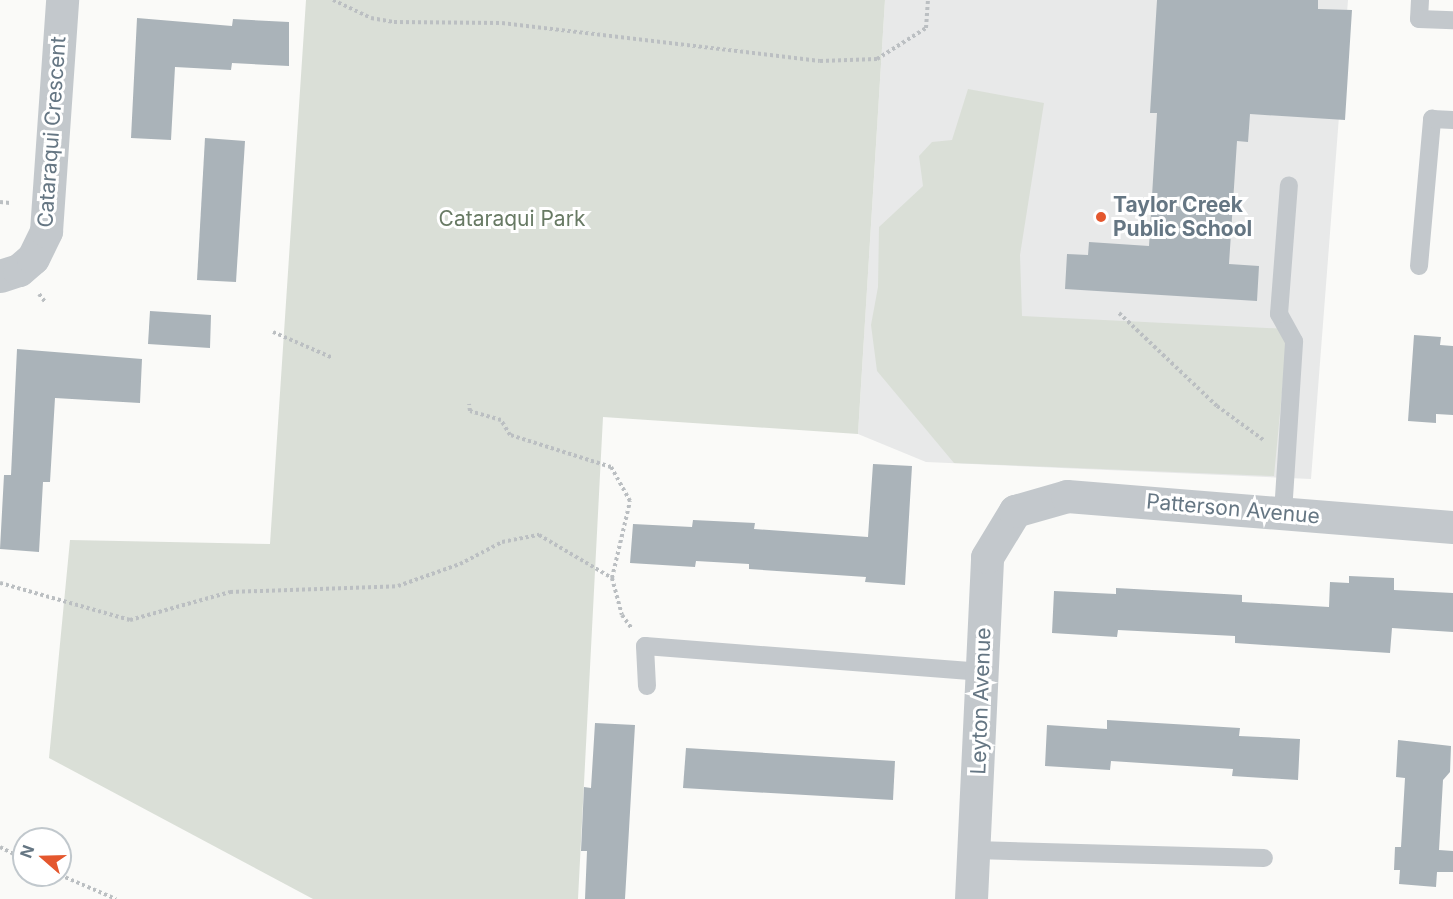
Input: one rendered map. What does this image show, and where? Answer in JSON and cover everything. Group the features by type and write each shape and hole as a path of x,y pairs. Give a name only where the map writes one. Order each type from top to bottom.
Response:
{"street":[{"name":"Cataraqui Crescent","path":"0,276 19,270 33,258 46,231 62,0"},
{"name":"Patterson Avenue","path":"1015,511 1067,496 1453,527"},
{"name":"Leyton Avenue","path":"971,899 987,556 1015,511"}],"lane":[{"path":"1420,0 1419,19 1453,20"},
{"path":"1419,266 1432,119 1453,120"},
{"path":"1283,513 1294,341 1279,314 1289,185"},
{"path":"647,686 645,646 982,672"},
{"path":"975,850 1264,858"}],"path":[{"path":"333,0 371,18 394,22 502,23 820,62 877,59 926,28 927,0"},
{"path":"0,202 10,203"},
{"path":"1119,313 1217,406 1287,452"},
{"path":"273,332 333,358"},
{"path":"469,404 470,411 501,420 510,435 611,467 630,501 612,578 622,615 645,646"},
{"path":"0,583 130,620 230,591 398,586 460,564 502,542 538,536 612,578"},
{"path":"72,880 116,899"}],"shaded area":[{"name":"Taylor Creek Public School","path":"885,0 1348,0 1311,479 926,462 858,434"}],"green space":[{"name":"Cataraqui Park","path":"306,0 885,0 858,434 603,417 578,899 313,899 49,758 70,540 270,544"},
{"path":"968,89 1044,103 1020,255 1022,316 1288,329 1274,476 954,463 877,371 871,325 878,287 879,227 923,186 919,156 932,142 952,140"}],"building":[{"path":"1157,0 1318,0 1318,9 1352,10 1345,120 1250,114 1248,142 1237,141 1229,264 1259,266 1257,301 1065,289 1067,254 1088,255 1089,242 1149,246 1157,113 1150,113"},
{"path":"137,18 232,26 233,19 289,22 289,66 232,63 231,70 175,67 171,140 131,138"},
{"path":"205,138 245,141 236,282 197,280"},
{"path":"150,311 211,315 210,348 148,344"},
{"path":"1414,335 1441,337 1440,345 1453,346 1453,415 1436,414 1436,423 1408,421"},
{"path":"17,349 142,359 140,403 55,398 50,482 43,482 39,552 0,549 4,475 11,475"},
{"path":"873,464 912,466 905,585 865,582 866,577 749,569 749,564 696,561 695,567 630,563 633,524 692,527 693,520 755,523 754,529 868,537"},
{"path":"1349,576 1394,578 1394,590 1453,593 1453,632 1392,628 1390,653 1235,643 1235,636 1118,630 1117,637 1052,633 1054,591 1116,594 1116,588 1242,595 1242,602 1329,607 1330,582 1349,583"},
{"path":"1107,720 1240,728 1239,736 1300,739 1298,780 1232,776 1233,769 1111,761 1110,770 1045,766 1047,725 1107,729"},
{"path":"595,723 635,725 625,899 585,899 587,851 581,851 584,787 591,788"},
{"path":"1398,740 1451,746 1450,772 1443,780 1439,850 1453,851 1453,872 1437,872 1436,887 1399,884 1400,870 1394,870 1395,847 1401,847 1405,778 1396,777"},
{"path":"686,748 895,761 893,800 683,788"}],"place":[{"name":"Taylor Creek Public School","path":"1101,217"}]}
